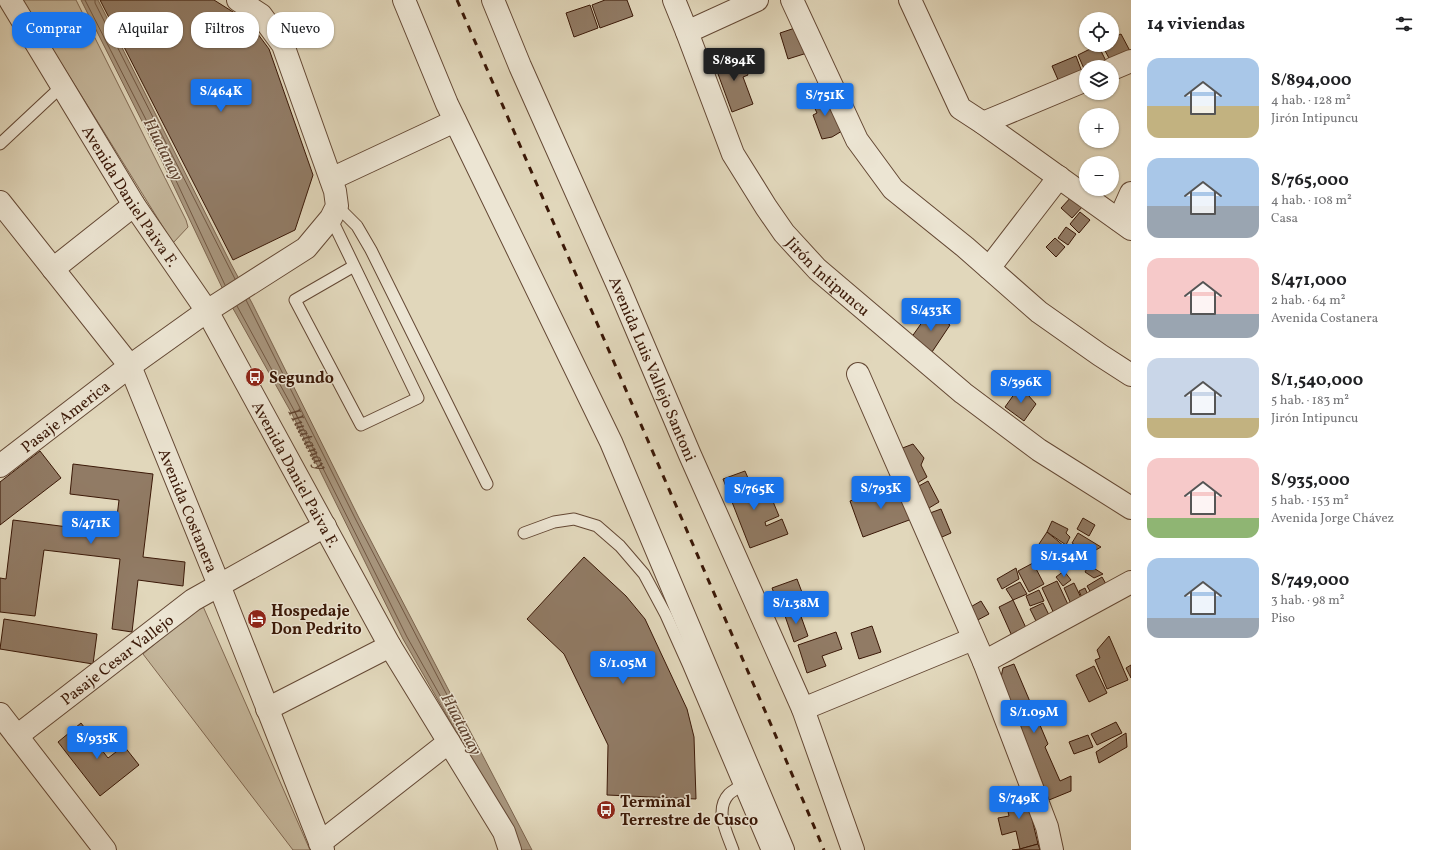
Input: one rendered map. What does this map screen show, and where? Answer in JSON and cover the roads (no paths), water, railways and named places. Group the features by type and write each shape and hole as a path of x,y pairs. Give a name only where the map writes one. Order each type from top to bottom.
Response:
{"street":[{"name":"Avenida Daniel Paiva F.","path":"10,0 134,206 215,306 325,526 390,646 504,832 510,850"},
{"path":"238,0 261,15 283,45 335,191 334,212"},
{"path":"404,0 455,120 611,442 783,850"},
{"name":"Avenida Luis Vallejo Santoni","path":"493,0 523,74 619,288 690,455 803,709 853,850"},
{"name":"Jirón Intipuncu","path":"674,0 733,154 784,233 817,269 963,393 1039,450 1131,508"},
{"path":"687,32 757,0"},
{"path":"792,0 857,140 893,189 989,268 1039,312 1131,376"},
{"path":"910,0 960,108 1125,224 1131,193"},
{"path":"1119,66 1131,61"},
{"path":"983,123 1079,83"},
{"path":"331,179 455,120"},
{"path":"989,268 1059,177"},
{"name":"Avenida Costanera","path":"0,202 130,366 219,585 322,846"},
{"path":"53,269 134,206"},
{"name":"Pasaje America","path":"0,466 130,366 215,306 306,248 334,212"},
{"path":"858,374 984,662 1047,827 1052,850"},
{"name":"Pasaje Cesar Vallejo","path":"17,736 193,600 325,526"},
{"path":"984,662 1131,582"},
{"path":"803,709 973,638"},
{"path":"267,709 390,646"},
{"path":"0,714 105,850"},
{"path":"322,846 449,742"}],"lane":[{"path":"0,144 62,86"},
{"path":"334,212 354,266 418,398 361,425 295,300 354,266"},
{"path":"334,212 357,226 372,250 487,484"},
{"path":"524,533 554,522 574,519 597,526 620,546 644,574 666,615 767,850"},
{"path":"734,850 724,824 721,808 729,794 740,786"}],"water":[{"path":"81,0 98,0 104,12 104,46 96,30 96,12 87,12"},
{"name":"Huatanay","path":"105,48 122,48 359,518 532,850 522,850 516,836 403,639 292,414 226,296 160,157"}],"railway":[{"path":"457,0 824,850"}],"place":[{"name":"Segundo","path":"255,377"},
{"name":"Hospedaje Don Pedrito","path":"257,619"},
{"name":"Terminal Terrestre de Cusco","path":"606,810"}]}
